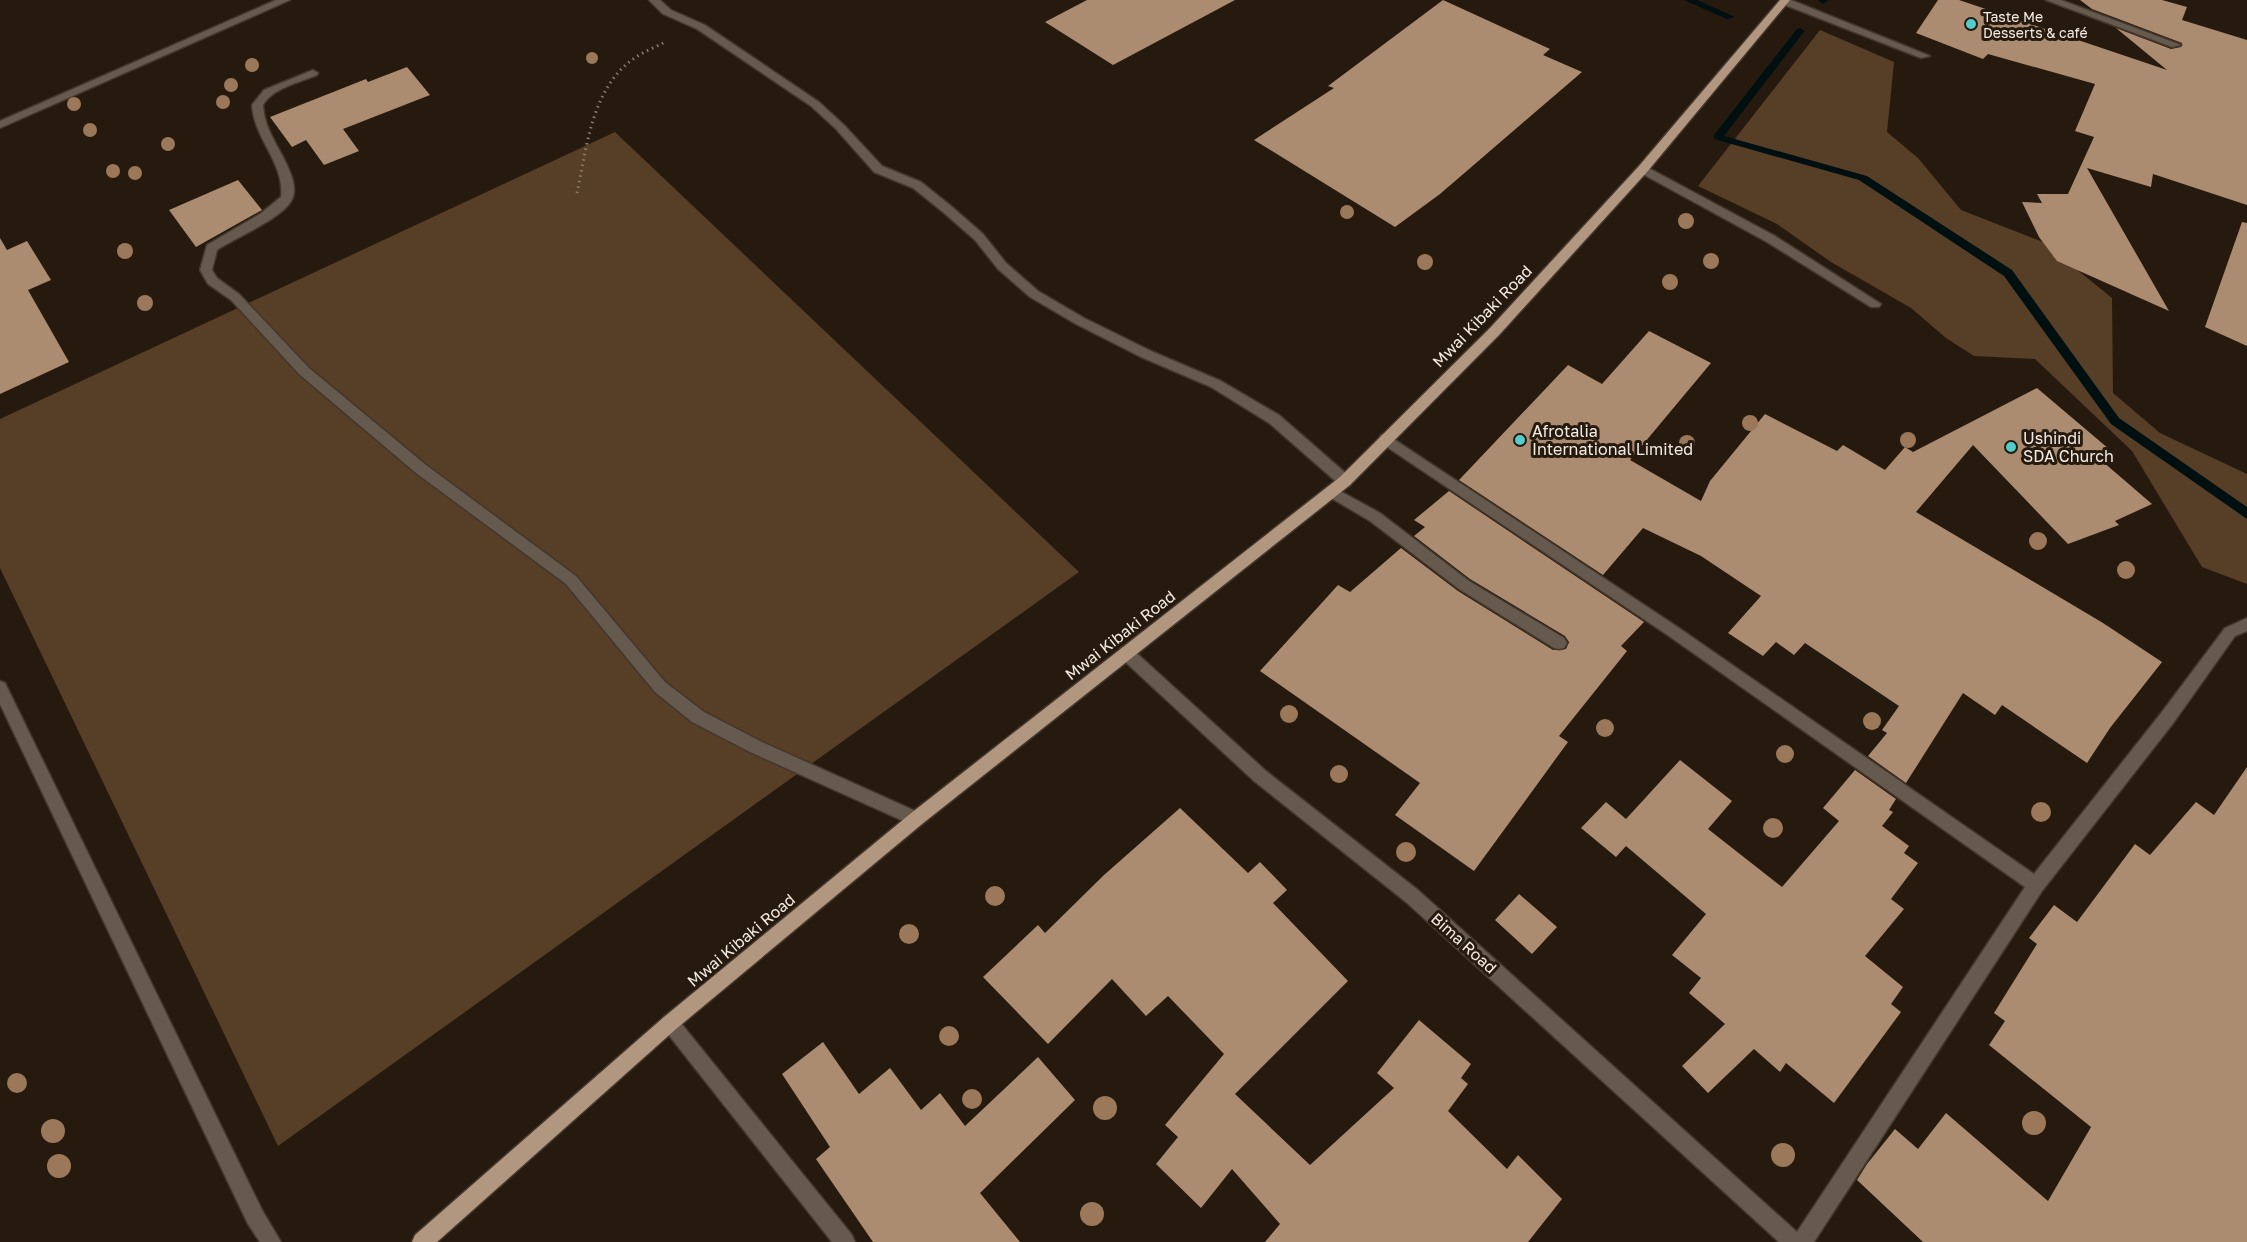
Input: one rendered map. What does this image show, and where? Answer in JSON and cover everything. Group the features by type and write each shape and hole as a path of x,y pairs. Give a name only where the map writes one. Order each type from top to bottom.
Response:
{"main road":[{"name":"Mwai Kibaki Road","path":"422,1242 670,1023 916,819 1345,481 1496,331 1643,169 1785,1"}],"street":[{"path":"0,125 285,0"},
{"path":"654,0 667,12 697,25 815,104 840,127 878,169 917,185 979,237 1002,266 1034,294 1127,345 1216,384 1274,419 1345,481"},
{"path":"2050,0 2175,45"},
{"path":"1785,1 1925,56"},
{"path":"313,73 278,87 257,102 255,108 289,182 287,199 277,210 226,236 211,248 206,270 212,281 235,297 304,371 360,421 571,580 660,687 698,717 756,747 916,819"},
{"path":"1643,169 1771,239 1875,304"},
{"path":"1386,439 1684,639 2036,885"},
{"path":"1331,491 1375,517 1464,585 1559,643"},
{"path":"1802,1242 2036,885 2168,717 2230,632 2247,624"},
{"name":"Bima Road","path":"1126,653 1260,776 1412,896 1794,1242"},
{"path":"0,688 255,1217 271,1242"},
{"path":"670,1023 845,1242"}],"path":[{"path":"577,194 593,118 619,74 642,53 697,25"}],"shaded area":[{"path":"1820,30 1894,62 1887,132 1918,158 1961,210 2043,242 2112,298 2113,393 2160,433 2247,474 2247,584 2202,567 2132,451 2035,359 1974,356 1946,338 1911,308 1831,262 1777,224 1698,186"},
{"path":"615,132 1079,572 278,1146 0,568 0,419"}],"building":[{"path":"1087,0 1235,0 1113,65 1045,22"},
{"path":"1443,0 1550,49 1543,55 1582,72 1440,194 1395,227 1254,140 1334,88 1328,86"},
{"path":"1938,0 1959,0 2167,70 2116,28 2171,49 2181,47 2182,43 2092,9 2080,0 2162,0 2187,7 2182,20 2247,40 2247,205 2153,174 2151,187 2087,168 2169,311 2057,261 2039,237 2022,202 2042,203 2037,194 2068,194 2094,137 2075,131 2095,84 1988,54 1983,59 1916,33"},
{"path":"407,67 430,95 343,129 359,151 324,165 306,140 292,147 270,117 366,79 368,82"},
{"path":"238,180 262,210 196,247 169,210"},
{"path":"2242,222 2247,223 2247,346 2205,327"},
{"path":"0,238 7,250 27,241 51,280 28,290 69,362 0,394"},
{"path":"1649,331 1711,363 1630,460 1701,501 1710,481 1765,414 1837,451 1843,445 1885,470 1905,447 1913,452 2037,388 2109,449 2095,455 2152,504 2115,521 2119,525 2068,544 1973,445 1916,512 2103,623 2162,662 2110,728 2087,763 2002,705 1995,715 1963,693 1906,783 1868,756 1887,733 1882,730 1899,706 1805,643 1794,655 1776,642 1763,656 1728,633 1761,596 1701,556 1643,528 1603,575 1459,480 1568,365 1602,384"},
{"path":"1449,491 1644,622 1621,646 1627,651 1559,736 1568,742 1474,871 1395,815 1420,783 1260,671 1338,585 1350,592 1401,548 1458,591 1553,650 1566,649 1569,642 1565,636 1470,579 1414,536 1425,527 1414,520"},
{"path":"1680,760 1732,801 1708,829 1782,887 1839,821 1823,808 1855,770 1896,799 1889,810 1893,812 1882,826 1909,846 1904,853 1918,863 1891,899 1904,909 1865,956 1903,987 1891,1004 1901,1012 1834,1103 1786,1063 1780,1072 1754,1049 1708,1093 1682,1066 1725,1024 1689,993 1701,978 1672,955 1706,914 1626,846 1616,857 1581,828 1606,802 1626,819"},
{"path":"2247,767 2247,1242 1923,1242 1857,1180 1867,1164 1895,1129 1918,1149 1946,1113 2048,1201 2091,1127 1989,1045 2005,1021 1994,1013 2037,944 2029,938 2054,905 2077,922 2135,844 2150,855 2196,802 2214,815"},
{"path":"1180,808 1248,873 1260,862 1287,890 1273,903 1348,981 1235,1094 1310,1165 1394,1088 1377,1073 1419,1020 1471,1064 1461,1078 1468,1084 1448,1111 1507,1169 1518,1155 1562,1199 1528,1242 1265,1242 1280,1224 1232,1169 1201,1208 1156,1164 1178,1137 1165,1125 1224,1054 1168,996 1146,1016 1112,979 1048,1044 983,977 1038,925 1045,933 1104,875"},
{"path":"1519,894 1557,927 1532,954 1495,920"},
{"path":"823,1042 859,1094 890,1068 921,1110 940,1093 965,1126 1038,1057 1075,1100 980,1193 1020,1242 873,1242 816,1159 830,1147 782,1074"}],"waterway":[{"path":"1689,0 1730,17"},
{"path":"1800,31 1718,137 1863,178 2008,273 2115,421 2247,514"}],"place":[{"name":"Taste Me Desserts & café","path":"1971,24"},
{"name":"Afrotalia International Limited","path":"1520,440"},
{"name":"Ushindi SDA Church","path":"2011,447"}]}
